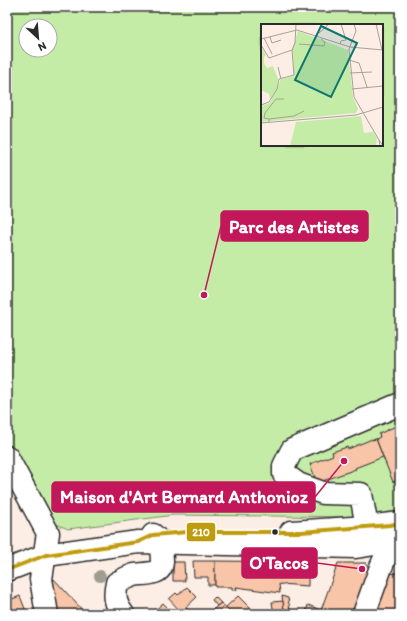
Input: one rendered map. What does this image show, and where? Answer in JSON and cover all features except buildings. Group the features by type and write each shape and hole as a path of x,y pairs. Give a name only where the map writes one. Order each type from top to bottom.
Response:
{"main road":[{"path":"367,527 361,494 323,493 298,484 284,474 284,466 292,450 400,404"},
{"path":"7,457 48,533 46,555 41,579 47,614"},
{"path":"7,570 46,555 150,540 187,532 301,532 367,527 396,536"},
{"path":"150,540 356,547 396,536"},
{"path":"364,614 381,567 396,536"},
{"path":"123,614 115,601 114,595 117,584 134,575 149,574 158,570 162,562 150,540"}],"green space":[{"path":"7,7 400,7 400,511 360,517 174,515 68,529 49,521 7,446"}],"transit line":[{"name":"210","path":"7,570 46,555 138,542 153,535 187,532 301,532 400,523"}],"place":[{"name":"Parc des Artistes","path":"204,295"},
{"name":"Maison d'Art Bernard Anthonioz","path":"344,461"},
{"name":"O'Tacos","path":"362,569"}]}
